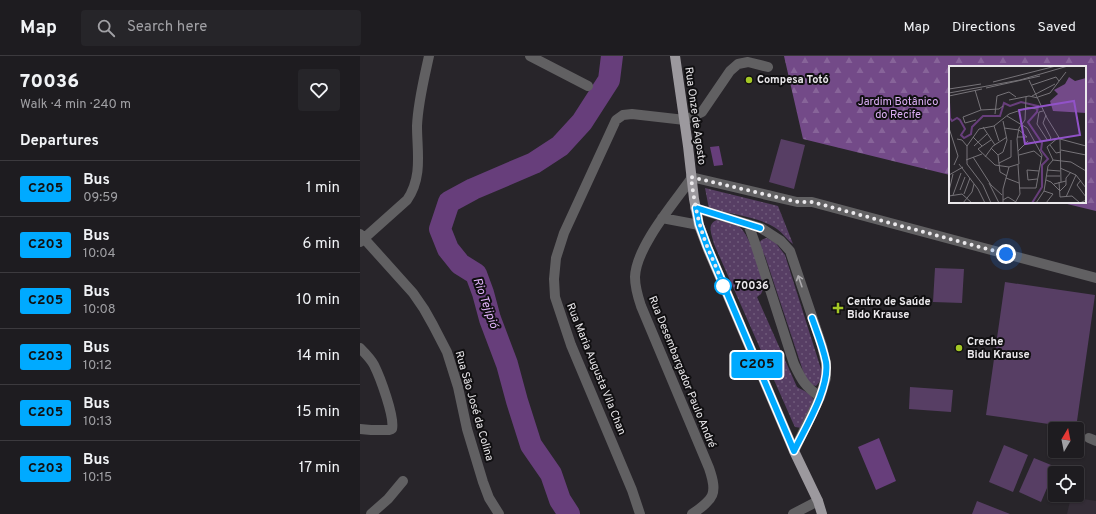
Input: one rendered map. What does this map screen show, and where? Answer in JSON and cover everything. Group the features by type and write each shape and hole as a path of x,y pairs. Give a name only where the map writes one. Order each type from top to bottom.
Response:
{"main road":[{"name":"Rua Onze de Agosto","path":"675,56 691,178 699,224 708,249 794,451 818,501 822,514"}],"street":[{"path":"361,238 407,200 415,186 418,174 419,159 417,125 419,105 429,56"},
{"path":"530,56 588,86"},
{"path":"684,120 702,112 730,71 738,64 748,62 768,67"},
{"name":"Rua Maria Augusta Vila Chan","path":"640,514 632,490 571,345 555,297 554,279 556,258 564,232 616,120 623,115 632,114 684,120"},
{"path":"691,178 798,202 812,202 1096,278"},
{"name":"Rua Desembargador Paulo André","path":"691,178 662,218 640,254 636,265 635,277 636,288 641,306 709,468 714,485 714,492 711,498 707,503 692,514"},
{"path":"696,208 760,228 781,241 790,251 822,346 826,363 826,378 820,397 794,451"},
{"path":"662,218 699,224"},
{"path":"748,224 794,364 801,378 809,389 820,397"},
{"name":"Rua São José da Colina","path":"361,238 413,293 434,325 446,352 458,387 467,429 483,482 489,498 499,514"},
{"path":"360,348 373,363 383,384 392,421 392,429 389,430 360,429"},
{"path":"371,514 388,499 403,481"},
{"path":"793,514 818,501"}],"shaded area":[{"path":"781,139 805,145 794,189 769,182"},
{"path":"719,146 723,165 714,166 710,147"},
{"path":"705,188 778,206 793,244 781,232 771,225 745,216 709,209"},
{"path":"717,220 736,224 741,228 753,250 764,281 764,287 761,294 757,297 797,387 809,394 814,401 802,428 795,427 793,423 714,244 711,234 711,227"},
{"path":"767,238 775,242 785,255 821,369 821,380 816,386 812,385 805,377 765,256 760,248 761,241"},
{"path":"935,268 964,269 962,303 933,302"},
{"path":"1005,282 1095,295 1077,422 1048,422 1048,424 986,415"},
{"path":"910,387 953,390 951,412 909,409"},
{"path":"879,438 896,481 876,490 858,447"},
{"path":"1004,445 1028,455 1013,492 989,482"},
{"path":"1034,458 1054,466 1048,466 1048,486 1041,502 1019,492"},
{"path":"1084,499 1096,501 1096,514 1067,514 1070,502 1084,502"},
{"path":"977,501 1010,514 972,514"}],"green space":[{"name":"Jardim Botânico do Recife","path":"784,56 1096,56 1096,211 1063,203 1086,203 1086,66 949,66 949,175 803,139"}],"waterway":[{"name":"Rio Tejipió","path":"569,514 560,500 551,474 531,445 507,364 490,319 476,274 460,264 448,249 440,229 449,202 473,189 534,163 560,146 582,122 609,80 612,56"}],"bus line":[{"name":"C205","path":"760,228 696,208 699,224 707,246 794,451 820,397 826,378 826,363 822,346 812,318"}],"place":[{"name":"Compesa Totó","path":"749,80"},
{"name":"70036","path":"723,286"},
{"name":"Centro de Saúde Bido Krause","path":"838,308"},
{"name":"Creche Bidu Krause","path":"959,348"}],"route":[{"path":"723,286 699,224 691,177 798,202 812,202 1006,254"}]}
